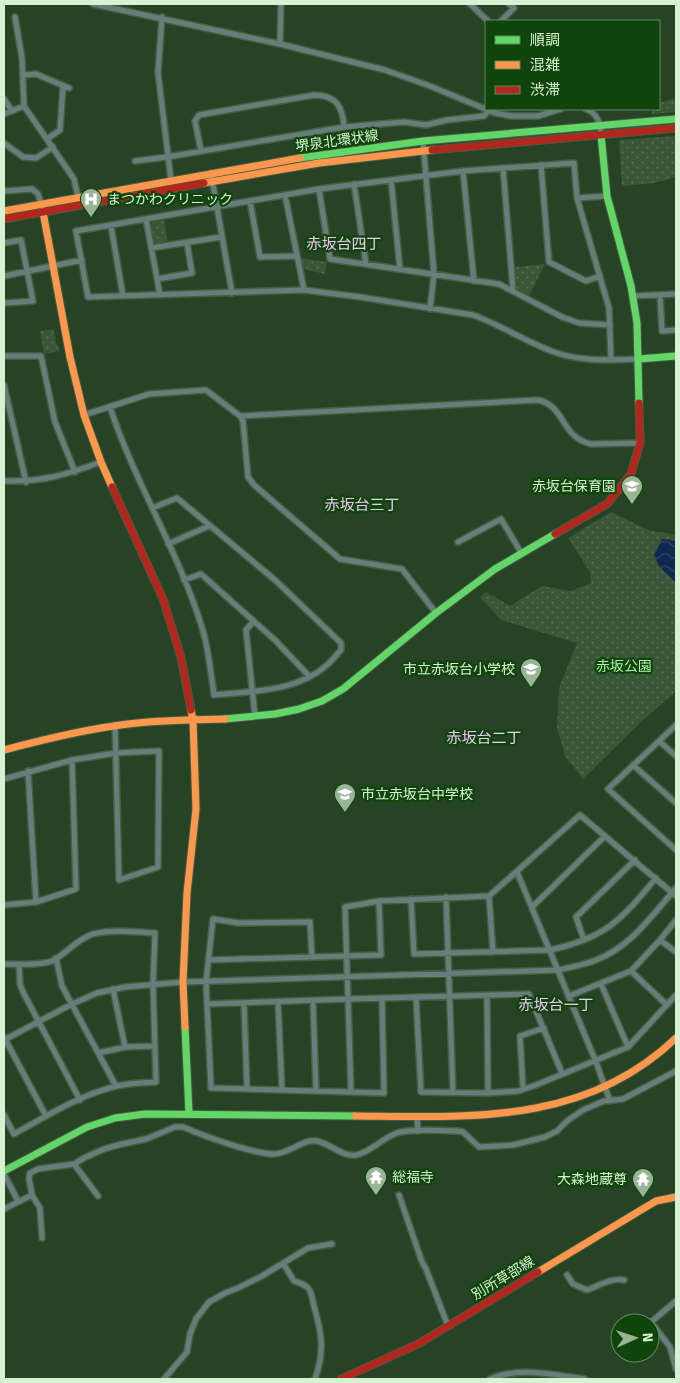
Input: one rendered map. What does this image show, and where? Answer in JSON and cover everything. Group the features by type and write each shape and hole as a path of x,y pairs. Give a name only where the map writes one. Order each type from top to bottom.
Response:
{"street":[{"path":"93,4 122,11 162,17 385,70 485,108"},
{"path":"280,44 281,4"},
{"path":"470,4 487,20"},
{"path":"502,20 514,8 509,4"},
{"path":"14,17 16,39 22,58 24,106 74,179 78,197"},
{"path":"162,17 158,73 171,180"},
{"path":"23,75 36,74 66,87 60,130 47,139"},
{"path":"201,151 195,121 199,115 295,98 314,95 330,98 342,110 344,127"},
{"path":"4,99 12,111"},
{"path":"4,114 24,106"},
{"path":"136,161 167,158 344,127 404,122 426,125 447,120 484,116 489,110 502,115 520,116 538,116 554,110"},
{"path":"4,750 68,733 115,725 255,716 298,710 329,699 360,676 436,612 495,569 607,504 631,474 640,443 639,359 633,296 607,196 600,126 596,116 587,110"},
{"name":"堺泉北環状線","path":"4,211 318,155 423,142 676,119"},
{"name":"堺泉北環状線","path":"4,219 319,163 424,151 676,128"},
{"path":"423,142 434,274 430,309"},
{"path":"4,143 23,156 36,158 52,147"},
{"path":"611,360 610,308 578,198 574,163 463,171 354,184 76,231 88,297 304,290 473,315 490,321 555,352 576,358 598,361 676,356"},
{"path":"541,165 550,262 586,281 600,276"},
{"path":"502,168 513,290"},
{"path":"463,171 474,281"},
{"path":"210,173 232,293"},
{"path":"391,180 400,270"},
{"path":"354,184 366,264"},
{"path":"4,191 32,189 38,194 70,357 84,415 101,462 163,599 181,657 193,720 196,809 187,893 183,982 189,1113"},
{"path":"319,189 330,259 499,284 570,320 593,325 610,325"},
{"path":"285,195 304,290"},
{"path":"578,198 607,196"},
{"path":"250,201 260,257 296,256"},
{"path":"146,219 160,295"},
{"path":"111,226 123,296"},
{"path":"151,248 221,237"},
{"path":"4,243 21,240 33,301 4,302"},
{"path":"157,279 192,273 187,243"},
{"path":"4,276 82,260"},
{"path":"633,296 676,294"},
{"path":"660,295 662,331 676,330"},
{"path":"4,356 41,356 55,422 75,472"},
{"path":"4,385 26,482"},
{"path":"84,415 149,394 206,390 240,416 244,427 248,477 254,485 340,559 402,570 436,612"},
{"path":"240,416 538,400 551,404 570,432 584,442 591,444 640,443"},
{"path":"110,406 121,441 184,580 204,633 214,695 283,687 294,684 327,666 340,650 341,643 275,580 177,498 152,508"},
{"path":"4,481 26,482 45,480 75,472 101,462"},
{"path":"458,542 501,518 522,554"},
{"path":"168,544 209,526"},
{"path":"184,580 200,574 276,640 309,676"},
{"path":"254,621 246,630 255,716"},
{"path":"4,779 72,760 116,753 159,750 158,867 119,880 118,861 116,753 115,725"},
{"path":"676,725 608,789 676,850"},
{"path":"659,741 676,756"},
{"path":"4,905 36,902 76,889 72,760"},
{"path":"633,765 676,803"},
{"path":"28,772 36,902"},
{"path":"46,1116 4,1039 86,997 113,989 183,982 347,978 559,970 597,960 614,950 650,919 675,892 580,815 489,896 378,901 345,907 347,956 347,978 351,1091"},
{"path":"532,907 605,836"},
{"path":"584,940 576,917 635,860"},
{"path":"517,872 559,970 610,1101"},
{"path":"411,899 414,954 550,950 599,934 616,923 656,878"},
{"path":"489,896 493,952"},
{"path":"446,897 454,1093"},
{"path":"208,960 381,954 378,901"},
{"path":"312,957 310,922 239,923 213,919 206,982 211,1088 384,1093 382,999"},
{"path":"569,996 631,971 676,920"},
{"path":"4,964 49,962 80,940 92,934 120,932 155,933 153,984 156,1082 116,1086 99,1091 46,1116 14,1134 4,1115"},
{"path":"660,940 676,952"},
{"path":"56,958 62,986 116,1086"},
{"path":"19,964 20,984 23,992 80,1100"},
{"path":"631,971 667,1006"},
{"path":"601,984 628,1047"},
{"path":"113,989 125,1048"},
{"path":"207,1004 529,994 562,1073"},
{"path":"416,998 421,1092 488,1093 523,1089 596,1062 628,1047 676,995"},
{"path":"487,996 488,1093"},
{"path":"313,1001 316,1091"},
{"path":"278,1002 282,1090"},
{"path":"244,1003 247,1089"},
{"path":"523,1089 520,1036 544,1028"},
{"path":"18,1201 4,1172 87,1127 115,1118 145,1114 189,1113 460,1117 521,1112 557,1104 637,1070 668,1047 676,1038"},
{"path":"98,1054 125,1048 155,1046"},
{"path":"42,1238 40,1208 32,1195 28,1178 30,1173 48,1166 74,1164 104,1150 146,1139 175,1127 183,1127 261,1153 275,1154 288,1152 309,1140 317,1140 347,1155 354,1155 362,1153 398,1132 418,1131 458,1130 463,1132 479,1147 512,1145 545,1137 557,1131 583,1110 604,1101 623,1099 676,1071"},
{"path":"416,1116 418,1131"},
{"path":"74,1164 98,1196"},
{"path":"4,1208 32,1195"},
{"path":"400,1195 422,1262 448,1326"},
{"name":"別所草部線","path":"341,1379 418,1344 656,1202 676,1197"},
{"path":"164,1379 186,1352 196,1319 210,1302 262,1276 308,1248 332,1244"},
{"path":"283,1263 294,1281 304,1284 310,1289 322,1344 322,1357 316,1379"},
{"path":"567,1275 573,1284 587,1290 620,1278 624,1280"},
{"path":"676,1301 651,1322 670,1347 676,1369"},
{"path":"493,1379 518,1373 541,1373 584,1379"}],"green space":[{"path":"676,98 676,112 652,114 652,110 660,110 660,103"},
{"path":"675,136 676,177 655,183 622,186 619,140"},
{"path":"164,219 168,243 158,244 154,242 151,225 154,221"},
{"path":"300,258 327,262 325,274 303,269"},
{"path":"545,264 529,296 517,289 514,267"},
{"path":"54,329 56,343 60,351 44,354 40,331"},
{"name":"赤坂公園","path":"611,512 648,530 676,535 676,691 643,720 583,779 565,756 557,727 559,688 577,643 501,620 480,597 486,592 510,606 542,586 571,591 591,583 590,572 568,538"}],"water":[{"path":"662,539 676,541 676,583 659,566 654,555"}],"traffic: fast":[{"path":"300,158 423,141 676,119"},
{"path":"601,135 607,196 631,286 637,323 639,403"},
{"path":"639,359 676,356"},
{"path":"225,719 275,714 299,709 322,701 343,689 436,613 495,569 555,534"},
{"path":"185,1027 189,1113"},
{"path":"4,1171 87,1127 115,1118 145,1114 355,1116"}],"traffic: slow":[{"path":"204,183 319,163 432,150"},
{"path":"4,211 300,158"},
{"path":"43,212 70,357 84,415 112,487"},
{"path":"185,1027 183,982 187,893 196,809 191,710"},
{"path":"4,750 112,726 176,720 225,719"},
{"path":"355,1116 484,1115 525,1110 565,1101 604,1087 641,1066 676,1038"},
{"path":"538,1272 656,1201 676,1197"}],"traffic: jam":[{"path":"432,150 676,128"},
{"path":"4,219 204,183"},
{"path":"555,534 607,504 631,474 640,443 639,403"},
{"path":"112,487 163,599 181,657 191,710"},
{"path":"341,1379 418,1344 538,1272"}],"place":[{"name":"まつかわクリニック","path":"91,218"},
{"name":"赤坂台保育園","path":"632,505"},
{"name":"市立赤坂台小学校","path":"531,688"},
{"name":"市立赤坂台中学校","path":"345,813"},
{"name":"総福寺","path":"376,1196"},
{"name":"大森地蔵尊","path":"643,1198"}],"district":[{"name":"赤坂台四丁","path":"344,244"},
{"name":"赤坂台三丁","path":"362,505"},
{"name":"赤坂台二丁","path":"484,738"},
{"name":"赤坂台一丁","path":"556,1005"}]}
